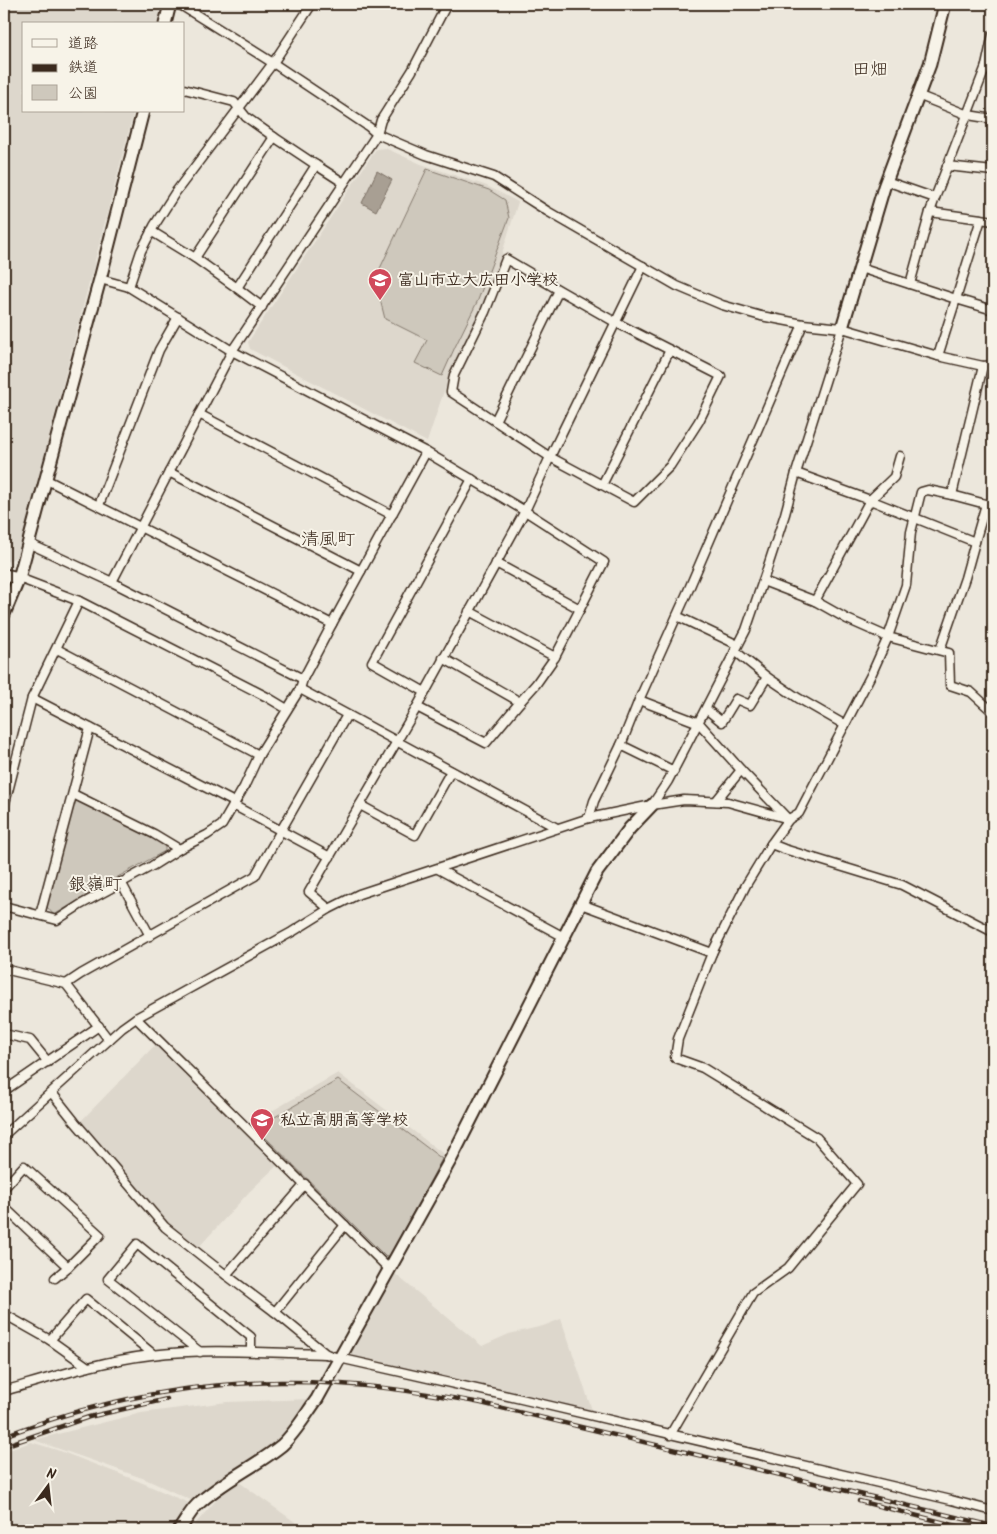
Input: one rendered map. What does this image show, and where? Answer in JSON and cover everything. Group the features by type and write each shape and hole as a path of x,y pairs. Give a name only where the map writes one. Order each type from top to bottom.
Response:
{"street":[{"path":"166,22 170,4"},
{"path":"179,4 273,63 377,134 426,155 494,177 547,211 677,286 722,305 761,316 803,324 842,328 938,356 983,366 993,365"},
{"path":"130,287 141,251 175,193 273,63 312,4"},
{"path":"112,582 232,351 377,134 381,120 412,71 447,4"},
{"path":"179,1530 196,1506 214,1491 261,1461 284,1443 317,1399 452,1157 597,872 630,828 652,805 668,781 737,648 746,630 785,514 886,181 920,96 945,4"},
{"path":"910,284 935,198 968,115 990,67 993,34"},
{"path":"185,88 234,102 246,117 344,183"},
{"path":"920,96 968,115 993,119"},
{"path":"4,614 19,578 100,279 143,112"},
{"path":"195,258 274,137"},
{"path":"237,288 316,165"},
{"path":"947,166 993,171"},
{"path":"886,181 935,198"},
{"path":"930,212 993,222"},
{"path":"938,356 980,219"},
{"path":"151,231 195,258 262,306"},
{"path":"506,259 615,322 720,376 699,421 670,466 634,502 550,457 450,392 454,375 485,312 506,259"},
{"path":"329,909 309,892 330,858 525,511 643,266"},
{"path":"860,268 993,310"},
{"path":"100,279 130,287 232,351 426,452 525,511 604,562 555,657 536,684 486,743 416,706"},
{"path":"495,421 559,290"},
{"path":"99,505 159,350 178,317"},
{"path":"589,818 594,801 622,745 639,700 803,324"},
{"path":"602,485 670,350"},
{"path":"952,495 983,366"},
{"path":"199,414 392,515"},
{"path":"4,906 57,920 80,905 222,825 260,755 300,689 302,679 426,452"},
{"path":"816,601 870,500 894,477 900,456"},
{"path":"169,472 361,571"},
{"path":"796,473 975,542"},
{"path":"46,479 332,624"},
{"path":"424,692 372,662 472,479"},
{"path":"670,1434 753,1294 788,1268 857,1184 817,1138 703,1068 675,1058 678,1039 712,953 746,885 788,819 799,812 872,673 888,637 906,585 914,518 921,492 928,490 989,505 940,650"},
{"path":"28,543 112,582 302,679"},
{"path":"496,563 580,609"},
{"path":"4,575 19,578 80,601 267,697 287,710"},
{"path":"763,581 816,601 848,619 888,637 949,653 950,685 971,692 993,712"},
{"path":"4,807 6,789 32,698 80,601"},
{"path":"469,611 555,657"},
{"path":"677,616 737,648 767,677 798,698 845,725"},
{"path":"57,649 260,755"},
{"path":"443,658 520,702"},
{"path":"706,708 722,722 736,700 750,705 767,677"},
{"path":"300,689 558,828"},
{"path":"32,698 233,803 330,858"},
{"path":"639,700 698,723 788,819"},
{"path":"66,984 256,876 347,715"},
{"path":"40,915 90,728"},
{"path":"622,745 674,771"},
{"path":"716,801 741,770"},
{"path":"360,805 415,835 451,771"},
{"path":"73,794 154,834 179,849"},
{"path":"4,1135 136,1018 359,894 589,818 652,805 684,800 728,802 788,819"},
{"path":"772,844 784,850 902,885 993,932"},
{"path":"438,869 564,937"},
{"path":"121,882 150,936"},
{"path":"581,904 712,953"},
{"path":"4,969 66,984 109,1040"},
{"path":"136,1018 390,1270"},
{"path":"4,1091 99,1026"},
{"path":"4,1034 30,1040 48,1062"},
{"path":"52,1093 165,1227 326,1354"},
{"path":"4,1188 24,1166 100,1235 55,1278"},
{"path":"226,1275 305,1184"},
{"path":"4,1207 68,1267"},
{"path":"275,1312 345,1225"},
{"path":"200,1352 108,1279 137,1244 251,1337 251,1351"},
{"path":"50,1340 86,1299 153,1354"},
{"path":"4,1314 50,1340 88,1367"},
{"path":"4,1391 88,1367 153,1354 251,1351 326,1354 993,1511"}],"shaded area":[{"path":"4,4 162,4 158,22 22,22 22,112 134,112 18,556 4,563"},
{"name":"富山市立大広田小学校","path":"385,148 421,164 487,186 518,202 494,279 443,394 427,442 250,349 248,342 376,149"},
{"path":"377,171 392,180 376,211 362,203"},
{"name":"私立高朋高等学校","path":"157,1043 244,1127 338,1073 446,1156 388,1262 284,1159 250,1191 197,1249 160,1217 81,1121"},
{"path":"394,1273 482,1346 509,1334 543,1326 561,1319 593,1413 349,1357 347,1352"},
{"path":"311,1399 283,1438 195,1502 145,1479 34,1440 141,1413 227,1402"},
{"path":"31,1442 138,1481 191,1504 172,1530 4,1530 4,1452"},
{"path":"239,1482 306,1530 190,1530 218,1498"}],"green space":[{"path":"427,169 489,190 505,200 509,218 478,300 442,376 415,363 427,340 385,319 375,279"},
{"path":"74,798 165,844 165,851 54,915 45,905"},
{"path":"338,1080 442,1159 390,1255 386,1257 256,1128"}],"railway":[{"path":"4,1436 87,1409 158,1393 207,1386 281,1382 356,1385 481,1403 993,1526"},
{"path":"4,1446 89,1417 167,1399"},
{"path":"859,1501 973,1530"}],"place":[{"name":"富山市立大広田小学校","path":"380,301"},
{"name":"私立高朋高等学校","path":"262,1141"}],"district":[{"name":"田畑","path":"870,70"},
{"name":"清風町","path":"328,540"},
{"name":"銀嶺町","path":"95,885"}]}
